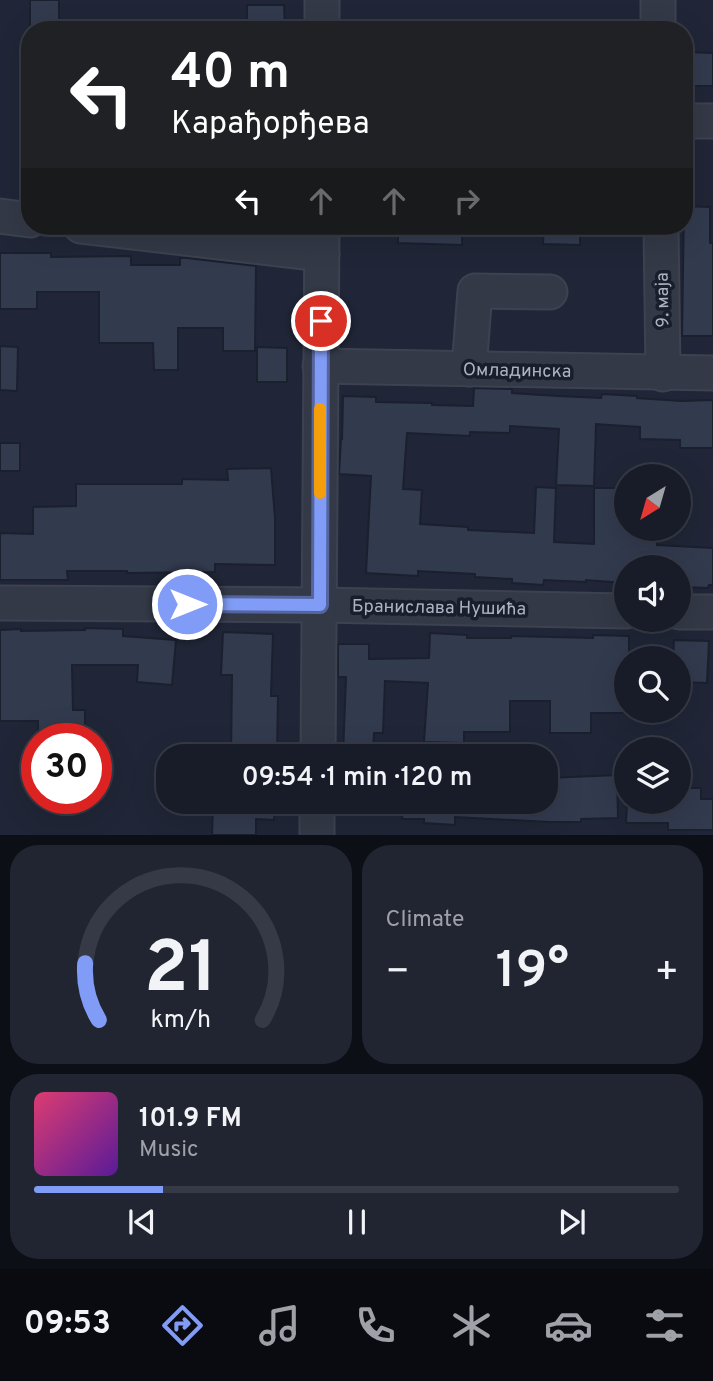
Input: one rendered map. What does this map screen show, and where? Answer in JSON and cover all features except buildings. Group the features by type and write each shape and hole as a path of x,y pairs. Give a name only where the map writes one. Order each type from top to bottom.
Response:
{"street":[{"path":"322,0 322,21"},
{"path":"658,0 658,21"},
{"path":"693,121 713,121"},
{"path":"0,216 21,219"},
{"path":"236,235 322,240 318,744"},
{"name":"9. маја","path":"661,235 663,374"},
{"path":"469,369 475,291 550,292"},
{"name":"Омладинска","path":"320,366 713,373"},
{"name":"Бранислава Нушића","path":"0,603 614,611"},
{"path":"691,612 713,612"},
{"path":"317,814 317,835"}],"slow traffic":[{"path":"320,409 320,493"}],"route":[{"path":"187,604 320,605 321,321"}]}
